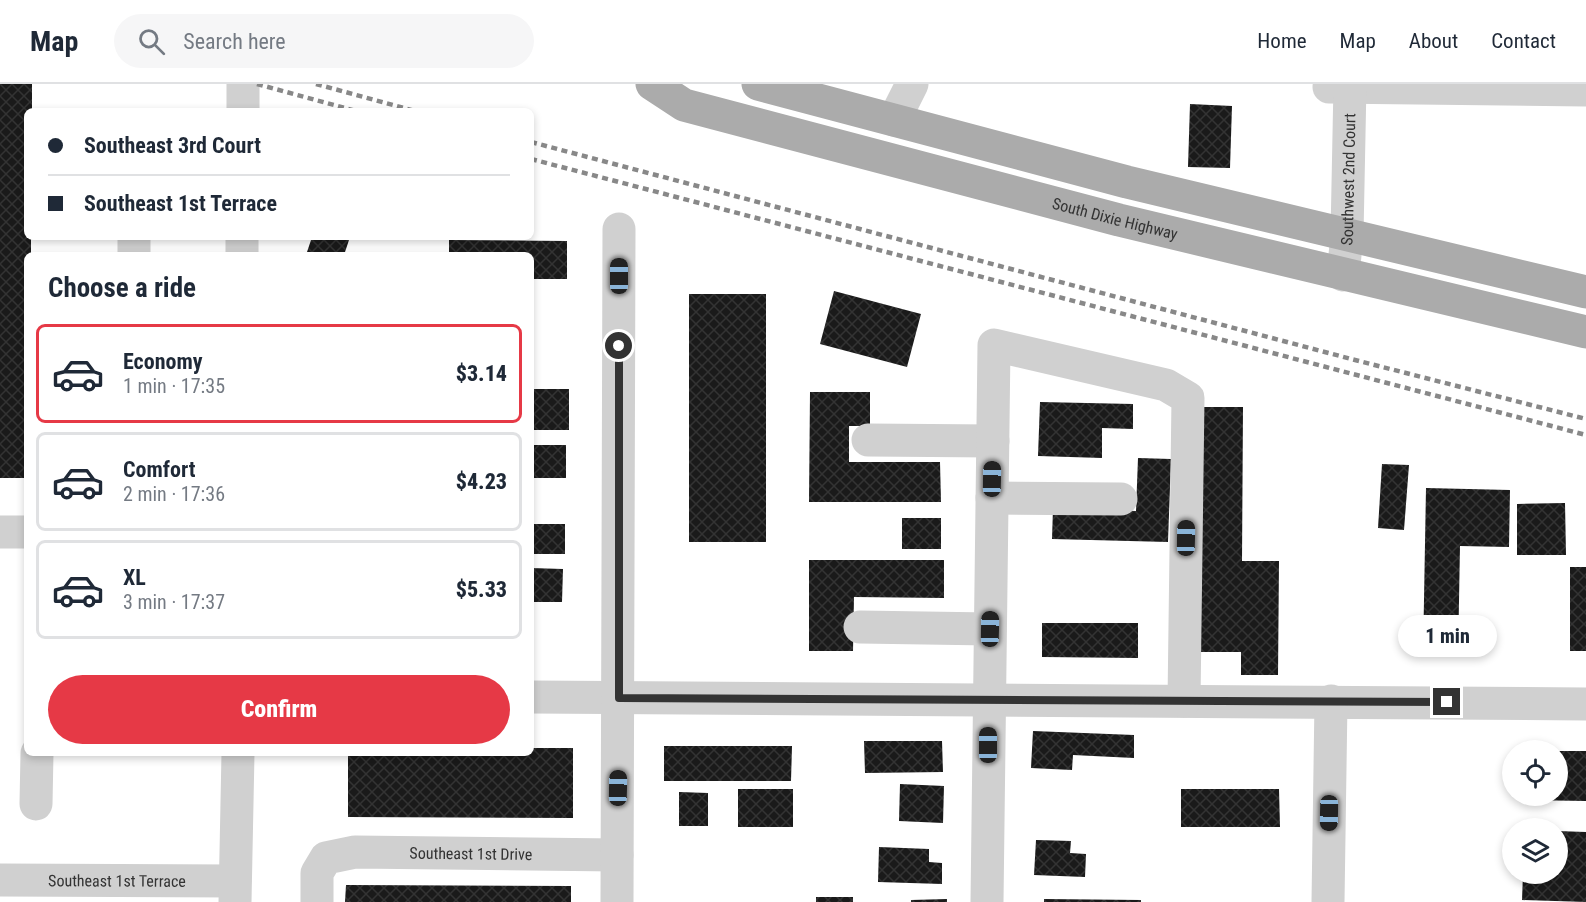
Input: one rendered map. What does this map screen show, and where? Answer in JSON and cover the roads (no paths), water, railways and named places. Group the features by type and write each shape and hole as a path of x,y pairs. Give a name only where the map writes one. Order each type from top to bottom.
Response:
{"main road":[{"name":"South Dixie Highway","path":"651,84 684,105 695,108 1119,220 1586,332"},
{"path":"758,84 1127,182 1586,292"}],"street":[{"path":"243,84 243,108"},
{"path":"894,120 912,84"},
{"path":"1343,86 1586,90"},
{"name":"Southwest 2nd Court","path":"1343,86 1347,235 1343,275"},
{"path":"617,902 619,229"},
{"path":"987,902 994,345 1166,385 1188,398 1184,701"},
{"path":"868,440 993,441"},
{"path":"992,498 1121,499"},
{"path":"0,532 24,532"},
{"path":"860,627 990,629"},
{"path":"534,697 1586,704"},
{"path":"1328,902 1331,701"},
{"path":"36,756 36,804"},
{"path":"235,892 238,756"},
{"name":"Southeast 1st Drive","path":"317,902 318,873 326,858 355,852 617,855"},
{"name":"Southeast 1st Terrace","path":"0,880 235,892"}],"railway":[{"path":"257,84 345,108"},
{"path":"316,84 404,108"},
{"path":"534,143 1586,419"},
{"path":"534,160 1586,435"}]}
